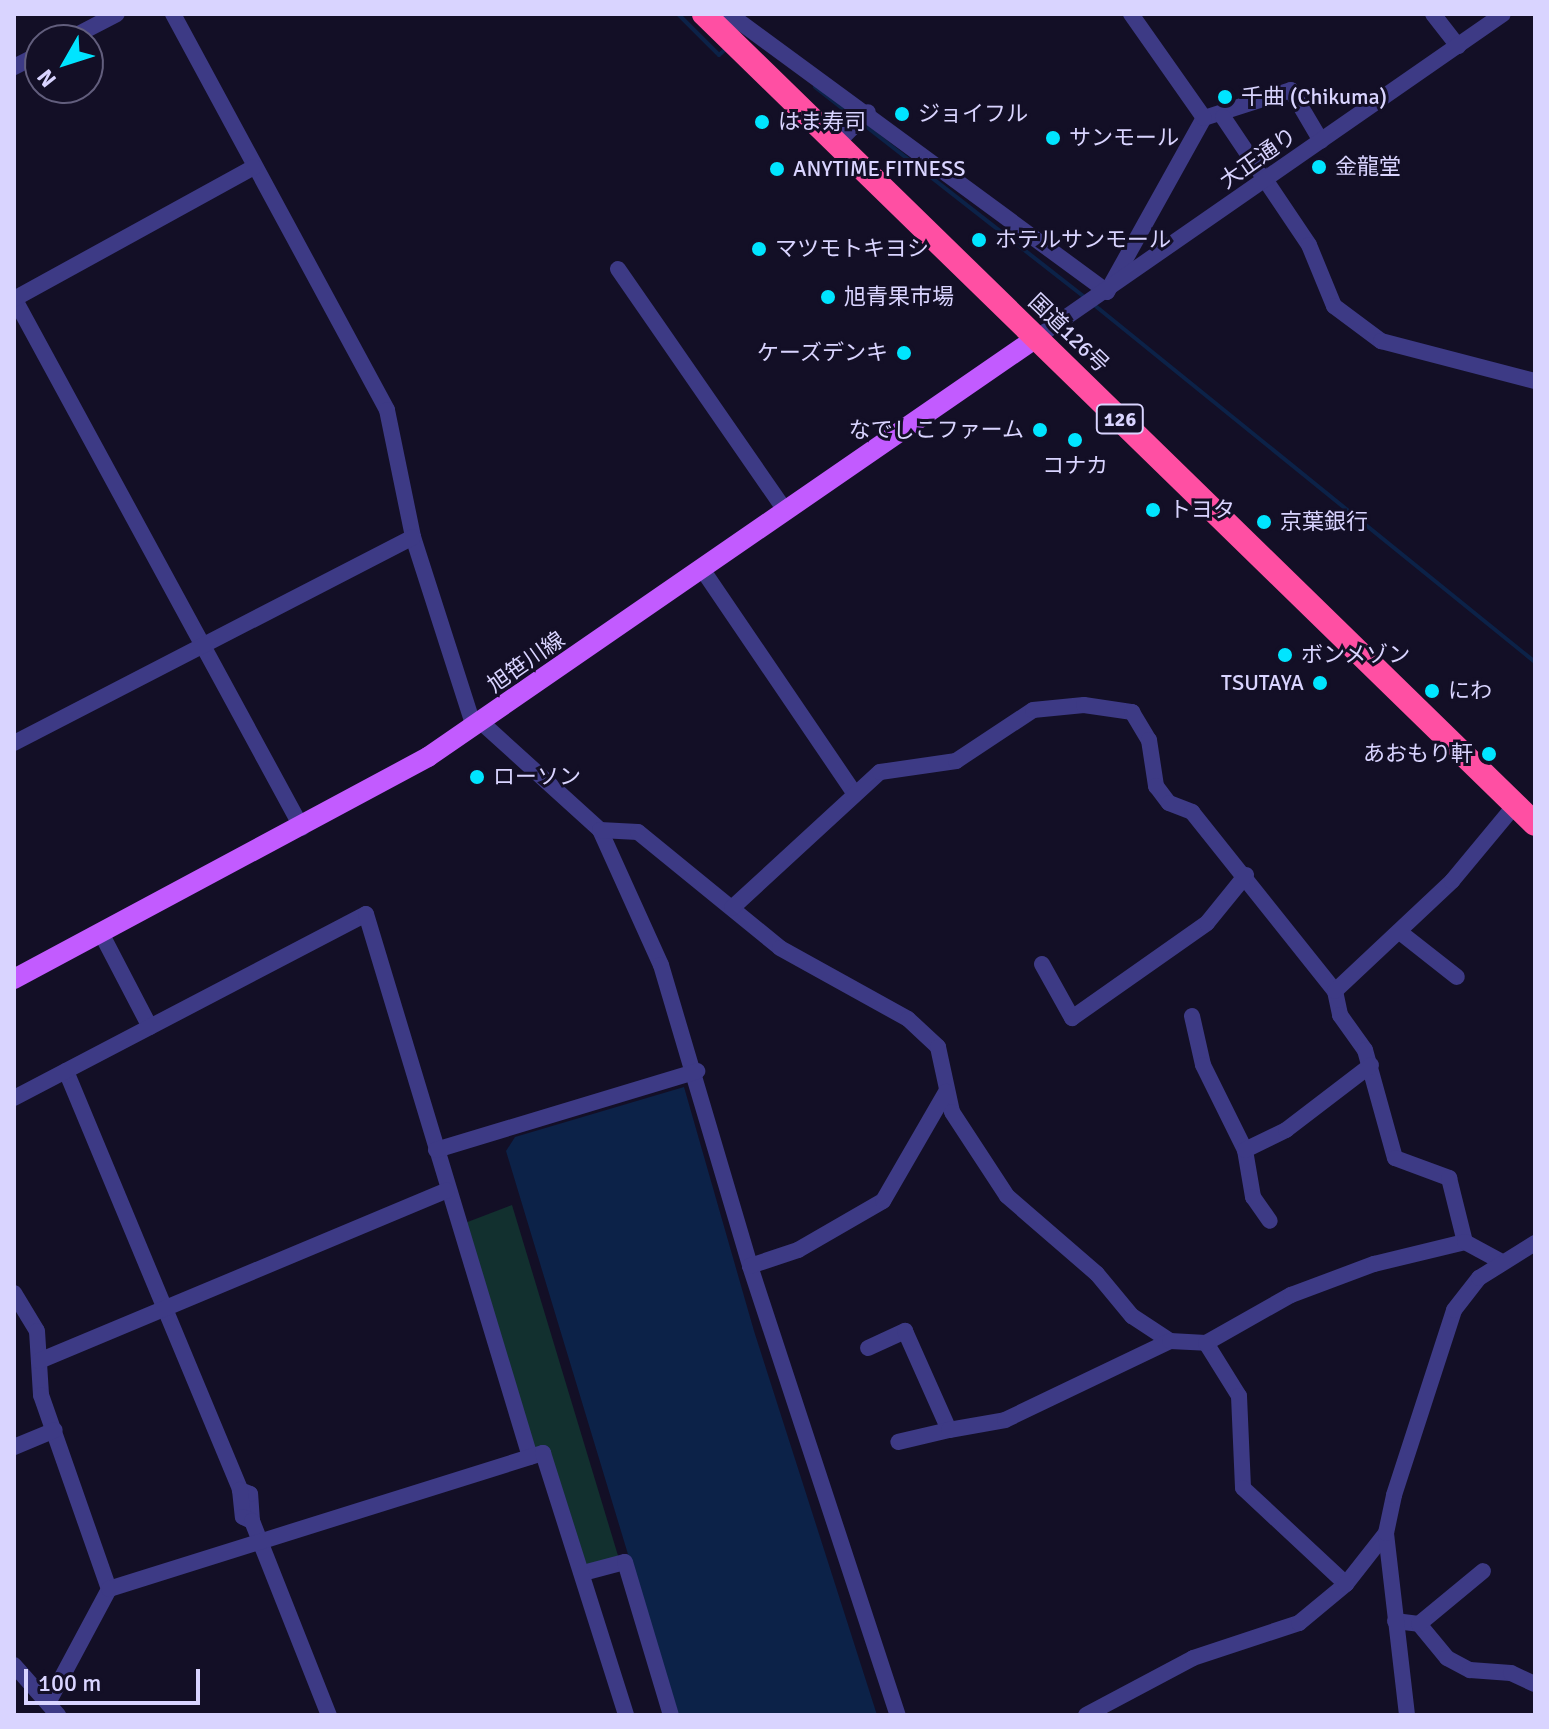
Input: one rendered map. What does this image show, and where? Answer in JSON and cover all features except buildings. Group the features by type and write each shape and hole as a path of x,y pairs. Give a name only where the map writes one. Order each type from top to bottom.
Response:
{"highway":[{"name":"国道126号","path":"704,14 1535,824"}],"main road":[{"name":"旭笹川線","path":"14,979 302,828 477,724 1036,338"}],"street":[{"path":"98,24 117,14"},
{"path":"173,14 387,410 413,537 477,724 600,830 661,965 697,1071 750,1266 898,1715"},
{"path":"729,14 863,118 1107,292 1204,118"},
{"path":"1131,14 1204,118"},
{"path":"1433,14 1458,46"},
{"name":"大正通り","path":"1036,338 1107,292 1503,14"},
{"path":"1204,118 1223,117 1291,90 1321,141"},
{"path":"1223,117 1309,245 1334,306 1381,341 1535,381"},
{"path":"836,144 863,118"},
{"path":"254,167 14,299 208,644 302,828"},
{"path":"618,269 786,512"},
{"path":"14,743 413,537"},
{"path":"702,569 855,794"},
{"path":"732,908 880,772 956,761 1033,710 1120,708 1141,720 1156,786 1169,803 1192,812 1246,875 1335,991 1371,1065 1395,1158 1449,1178 1465,1242"},
{"path":"1335,991 1401,933 1515,805"},
{"path":"600,830 638,832 780,948 908,1019 938,1047 946,1092 1007,1196 1097,1274 1132,1316 1170,1341"},
{"path":"1042,964 1072,1018 1207,923 1246,875"},
{"path":"14,1098 366,914 530,1457"},
{"path":"101,933 150,1027"},
{"path":"1401,933 1457,977"},
{"path":"1192,1016 1203,1065 1245,1150 1248,1184 1270,1221"},
{"path":"1245,1150 1286,1130 1371,1065"},
{"path":"66,1071 240,1490 236,1499 252,1521 329,1715"},
{"path":"436,1150 697,1071"},
{"path":"750,1266 798,1250 883,1201 946,1092"},
{"path":"39,1361 447,1190"},
{"path":"898,1442 1005,1420 1170,1341 1206,1343 1291,1295 1465,1242 1502,1262"},
{"path":"1086,1715 1193,1658 1299,1623 1346,1584 1386,1533 1449,1320 1466,1290 1502,1262 1535,1243"},
{"path":"14,1293 37,1331 41,1395 109,1589 53,1709 14,1665"},
{"path":"868,1348 905,1331 949,1430"},
{"path":"1206,1343 1239,1396 1243,1488 1346,1584"},
{"path":"14,1447 55,1430"},
{"path":"109,1589 261,1544 543,1453 626,1715"},
{"path":"1386,1533 1407,1715"},
{"path":"583,1573 625,1562 671,1715"},
{"path":"1419,1624 1483,1571"},
{"path":"1395,1621 1419,1624 1447,1658 1470,1670 1511,1673 1535,1684"}],"green space":[{"path":"512,1205 619,1559 586,1568 533,1451 465,1223"}],"water":[{"path":"684,1087 754,1331 877,1715 679,1715 637,1584 506,1151 515,1137"}],"waterway":[{"path":"678,14 719,55 728,47"},
{"path":"815,87 856,119"},
{"path":"863,124 1086,298"},
{"path":"1093,304 1535,662"}],"place":[{"name":"千曲 (Chikuma)","path":"1225,97"},
{"name":"ジョイフル","path":"902,114"},
{"name":"はま寿司","path":"762,122"},
{"name":"サンモール","path":"1053,138"},
{"name":"金龍堂","path":"1319,167"},
{"name":"ANYTIME FITNESS","path":"777,169"},
{"name":"ホテルサンモール","path":"979,240"},
{"name":"マツモトキヨシ","path":"759,249"},
{"name":"旭青果市場","path":"828,297"},
{"name":"ケーズデンキ","path":"904,353"},
{"name":"なでしこファーム","path":"1040,430"},
{"name":"コナカ","path":"1075,440"},
{"name":"トヨタ","path":"1153,510"},
{"name":"京葉銀行","path":"1264,522"},
{"name":"ボンメゾン","path":"1285,655"},
{"name":"TSUTAYA","path":"1320,683"},
{"name":"にわ","path":"1432,691"},
{"name":"あおもり軒","path":"1489,754"},
{"name":"ローソン","path":"477,777"}]}
